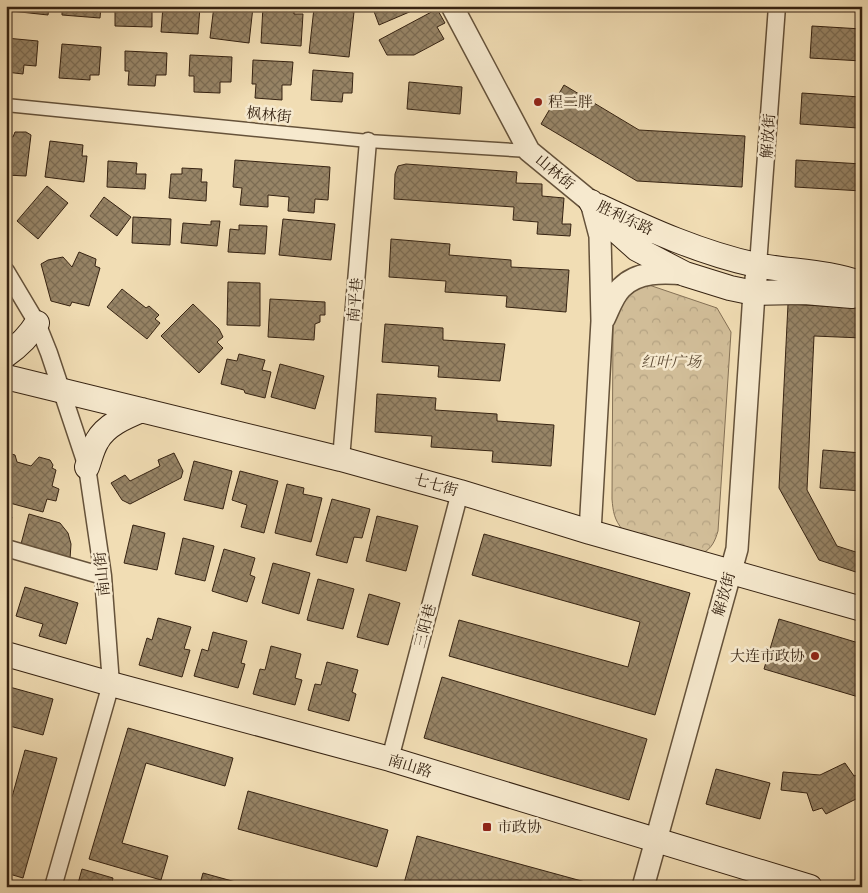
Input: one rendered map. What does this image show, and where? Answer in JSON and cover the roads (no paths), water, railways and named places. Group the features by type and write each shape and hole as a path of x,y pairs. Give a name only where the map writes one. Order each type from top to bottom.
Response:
{"main road":[{"name":"胜利东路","path":"591,202 660,234 716,255 758,265 853,280 862,284"},
{"name":"胜利东路","path":"591,202 610,225 637,249 685,274 730,288 754,293 804,292 852,296 862,294"},
{"path":"6,355 24,341 37,323"},
{"name":"七七街","path":"6,377 341,459 862,609"},
{"path":"87,467 97,441 108,428 125,417 142,410"},
{"name":"南山路","path":"6,654 390,759 655,840 785,883 810,887"}],"street":[{"name":"山林街","path":"452,6 529,151 591,202"},
{"name":"解放街","path":"643,887 737,549 754,293 758,265 777,6"},
{"name":"枫林街","path":"6,105 368,141 529,151"},
{"name":"南平巷","path":"341,459 368,141"},
{"path":"590,532 602,321 600,236 591,202"},
{"name":"南山街","path":"6,272 37,323 87,467 103,576 112,684 53,887"},
{"path":"602,321 620,288 630,281 664,272 685,274"},
{"name":"三阳巷","path":"390,759 460,492"},
{"path":"6,548 103,576"}],"place":[{"name":"程二胖","path":"538,102"},
{"name":"大连市政协","path":"815,656"},
{"name":"市政协","path":"487,827"}],"park label":[{"name":"红叶广场","path":"671,362"}]}
